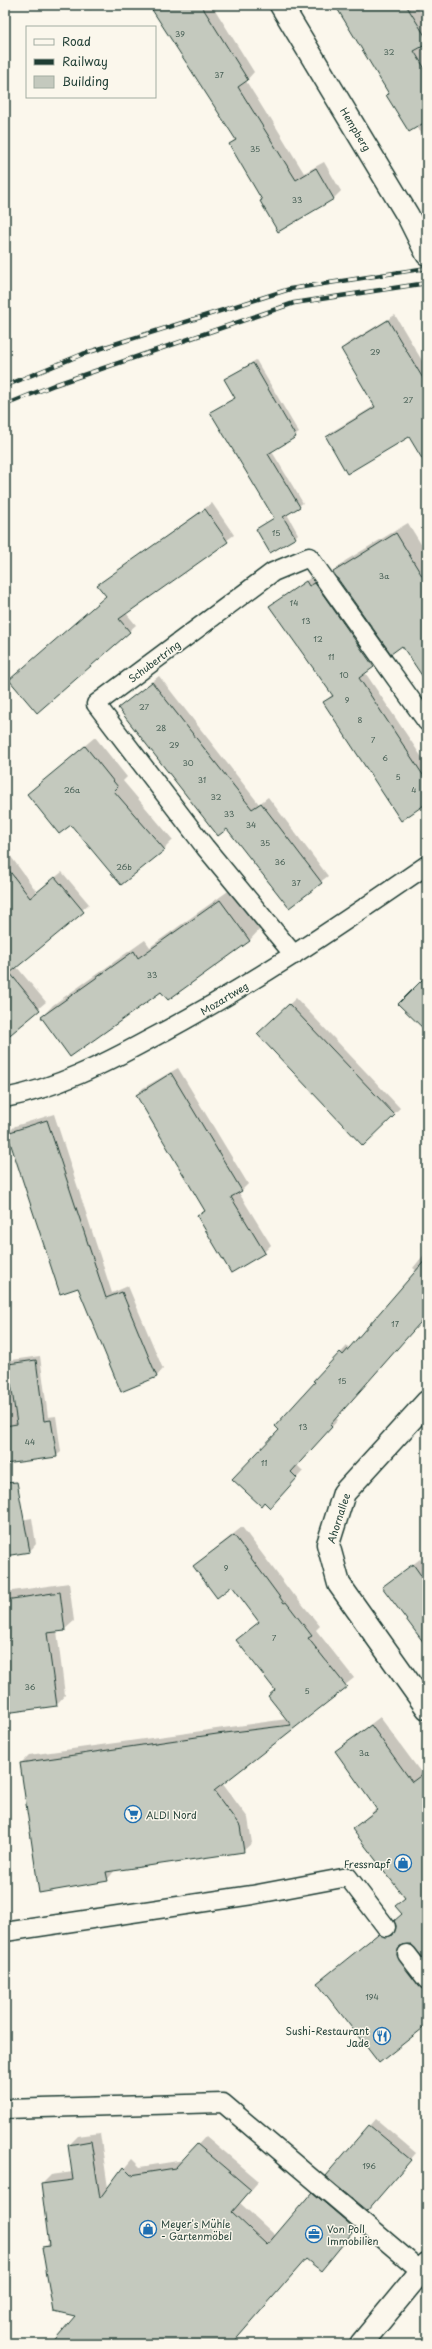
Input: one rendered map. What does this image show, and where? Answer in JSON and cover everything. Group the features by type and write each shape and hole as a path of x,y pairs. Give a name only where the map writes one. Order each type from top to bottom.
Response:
{"street":[{"name":"Hempberg","path":"281,5 408,216 427,254"},
{"name":"Ahornallee","path":"427,1402 344,1493 328,1544 339,1584 427,1708"},
{"path":"361,2344 424,2268"}],"lane":[{"name":"Schubertring","path":"294,955 205,847 96,704 273,572 309,557 427,722"},
{"name":"Mozartweg","path":"5,1098 28,1094 90,1071 210,1008 294,955 427,865"},
{"path":"5,1932 348,1878 386,1927"},
{"path":"407,1954 427,1980"},
{"path":"5,2109 223,2103 424,2268"}],"building":[{"path":"149,5 201,5 248,80 238,87 296,180 316,168 334,199 278,232 260,201 262,200 229,144 236,140"},
{"path":"335,5 406,5 427,39 427,44 414,51 427,72 427,121 409,132 386,95 389,94"},
{"path":"388,320 427,385 427,467 409,437 347,474 326,437 375,407 341,349"},
{"path":"253,363 296,437 268,454 300,507 283,517 296,538 270,553 256,529 274,518 210,412 235,398 224,379"},
{"path":"205,509 228,542 119,619 130,632 37,713 9,680 106,596 97,585"},
{"path":"396,533 427,584 427,683 402,646 391,654 333,572"},
{"path":"306,581 309,586 315,583 374,667 359,678 427,781 427,803 401,821 323,702 333,696 269,606"},
{"path":"152,682 252,809 261,803 322,883 289,908 227,829 218,836 118,708"},
{"path":"85,746 118,787 114,791 165,850 121,885 71,825 59,834 27,794"},
{"path":"5,865 30,898 55,877 84,912 10,973 40,1010 5,1039"},
{"path":"220,900 250,941 168,1000 161,992 70,1057 41,1017 134,951 138,958"},
{"path":"427,975 427,1032 398,1004"},
{"path":"289,1004 395,1115 363,1146 257,1034"},
{"path":"171,1073 242,1191 231,1197 265,1253 231,1273 197,1216 205,1211 136,1095"},
{"path":"47,1120 106,1298 122,1292 157,1377 121,1392 78,1288 60,1294 7,1133"},
{"path":"427,1258 427,1315 330,1425 332,1427 291,1472 297,1478 270,1508 264,1502 261,1506 232,1479 279,1430 275,1426 315,1382 313,1381 340,1352 343,1355"},
{"path":"36,1360 44,1421 51,1420 57,1457 5,1464 5,1426 17,1424 8,1364"},
{"path":"17,1482 30,1552 5,1556 5,1483"},
{"name":"ALDI Nord","path":"234,1535 284,1603 286,1602 312,1636 308,1638 347,1687 214,1791 240,1826 244,1852 106,1872 108,1881 39,1893 20,1763 217,1734 291,1725 268,1696 275,1690 236,1640 259,1622 232,1586 217,1598 193,1566"},
{"path":"413,1564 427,1584 427,1647 382,1587"},
{"path":"60,1592 65,1631 47,1633 57,1706 5,1713 5,1600"},
{"path":"371,1725 412,1782 427,1771 427,1963 411,1944 400,1946 397,1955 419,1986 427,1990 427,2025 379,2063 317,1983 378,1934 387,1937 393,1935 396,1926 394,1921 402,1914 395,1906 405,1898 352,1829 377,1810 335,1751"},
{"path":"369,2125 411,2160 367,2211 325,2176"},
{"name":"Meyer's Mühle - Gartenmöbel","path":"91,2141 100,2198 123,2167 131,2175 175,2168 197,2144 251,2190 232,2212 267,2245 312,2192 353,2227 350,2231 352,2233 321,2271 306,2259 232,2344 51,2344 75,2316 53,2311 42,2247 49,2246 41,2184 73,2180 68,2145"}],"railway":[{"path":"5,386 83,354 290,289 427,268"},
{"path":"5,405 54,385 294,303 427,283"}],"place":[{"name":"ALDI Nord","path":"133,1814"},
{"name":"Fressnapf","path":"403,1863"},
{"name":"Sushi-Restaurant Jade","path":"382,2036"},
{"name":"Meyer's Mühle - Gartenmöbel","path":"148,2229"},
{"name":"Von Poll Immobilien","path":"314,2234"}]}
